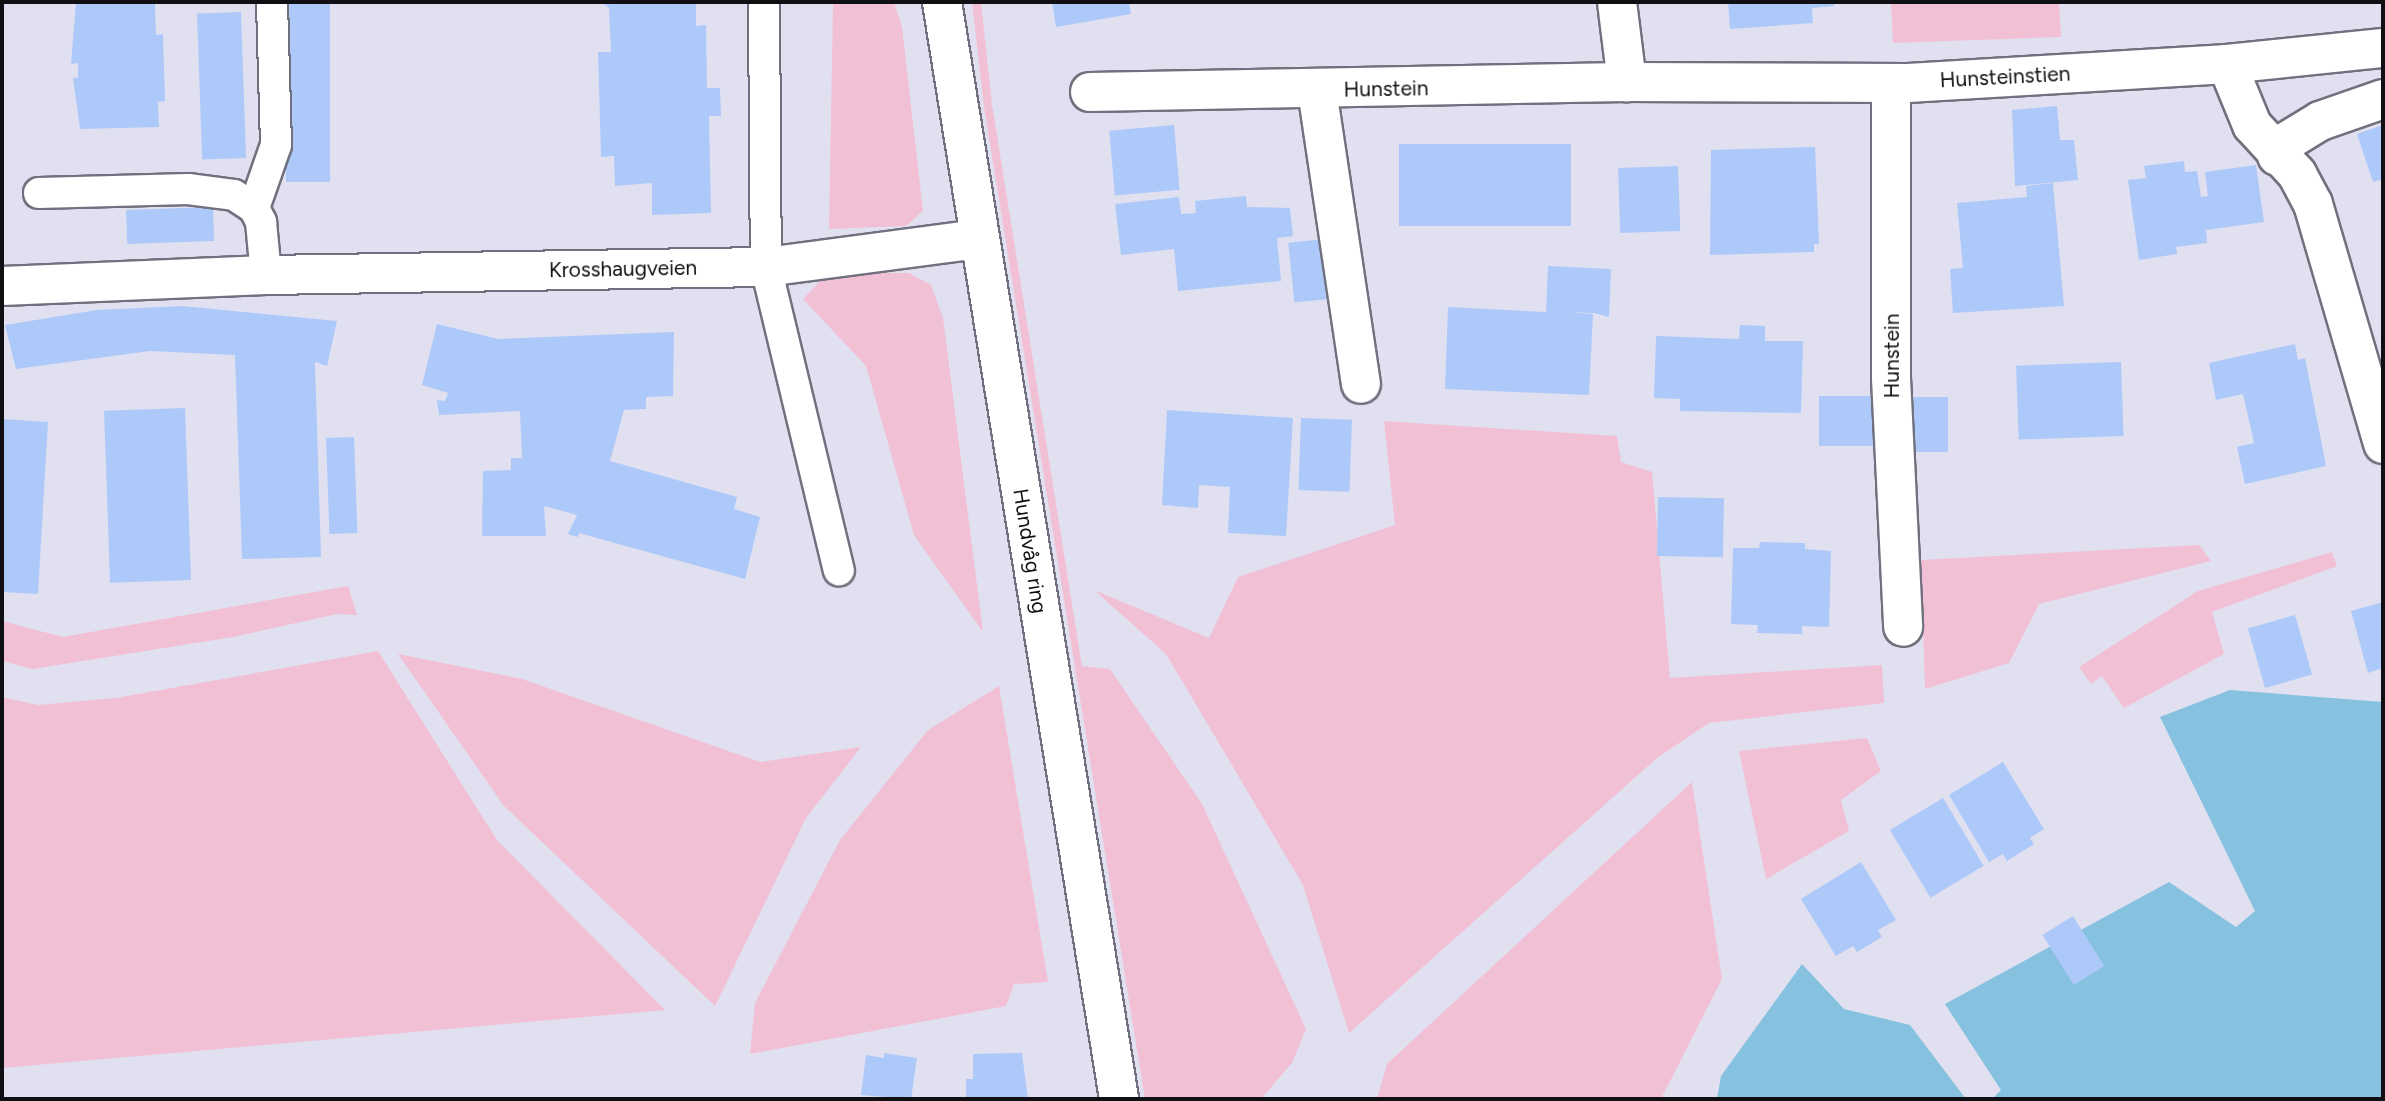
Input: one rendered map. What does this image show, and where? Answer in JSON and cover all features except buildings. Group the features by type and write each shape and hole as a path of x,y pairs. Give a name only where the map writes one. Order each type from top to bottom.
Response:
{"street":[{"name":"Hundvåg ring","path":"942,2 1119,1099"},
{"path":"1617,2 1627,82"},
{"name":"Hunsteinstien","path":"1627,82 1891,84 2227,64 2383,48"},
{"path":"2227,64 2252,125 2277,156 2297,174 2313,204 2383,444"},
{"name":"Hunstein","path":"1090,92 1317,90 1627,82"},
{"name":"Hunstein","path":"1891,84 1892,433 1903,627"},
{"name":"Hunstein","path":"1317,90 1361,384"},
{"path":"2277,156 2284,143 2320,121 2383,99"},
{"name":"Krosshaugveien","path":"2,286 266,275 765,267 979,239"}],"lane":[{"path":"254,208 276,145 272,2"},
{"path":"764,2 765,267 839,570"},
{"path":"39,193 212,191 234,195 254,208 261,222 266,275"}],"shaded area":[{"path":"833,2 894,2 902,27 923,211 906,226 829,229"},
{"path":"972,2 981,2 992,104 1082,666 1110,669 1202,804 1306,1029 1292,1063 1261,1099 1145,1099 984,107"},
{"path":"1891,2 2059,2 2061,37 1893,43"},
{"path":"828,273 909,273 931,285 943,318 983,632 914,535 866,366 803,299"},
{"path":"1384,421 1617,436 1621,462 1652,472 1670,678 1882,665 1884,703 1709,723 1657,758 1349,1033 1303,885 1166,654 1094,590 1209,638 1238,577 1395,525"},
{"path":"2199,545 2211,561 2039,604 2009,663 1925,689 1921,560"},
{"path":"2332,552 2337,566 2212,612 2224,654 2124,708 2102,676 2091,684 2079,667 2198,591"},
{"path":"348,586 357,615 337,614 233,637 33,669 2,661 2,621 63,637"},
{"path":"378,651 497,840 665,1010 2,1068 2,697 38,705 116,698"},
{"path":"398,654 522,679 760,762 861,747 806,818 715,1006 504,806"},
{"path":"999,686 1048,982 1014,984 1006,1006 750,1054 755,1003 840,840 928,730"},
{"path":"1867,738 1881,771 1841,800 1849,831 1766,879 1739,751"},
{"path":"1692,782 1722,979 1661,1099 1377,1099 1387,1064"}],"water":[{"path":"2230,690 2383,702 2383,1099 1992,1099 2001,1090 1945,1004 2169,882 2236,927 2255,911 2160,717"},
{"path":"1802,964 1844,1009 1910,1025 1966,1099 1717,1099 1721,1076"}]}
